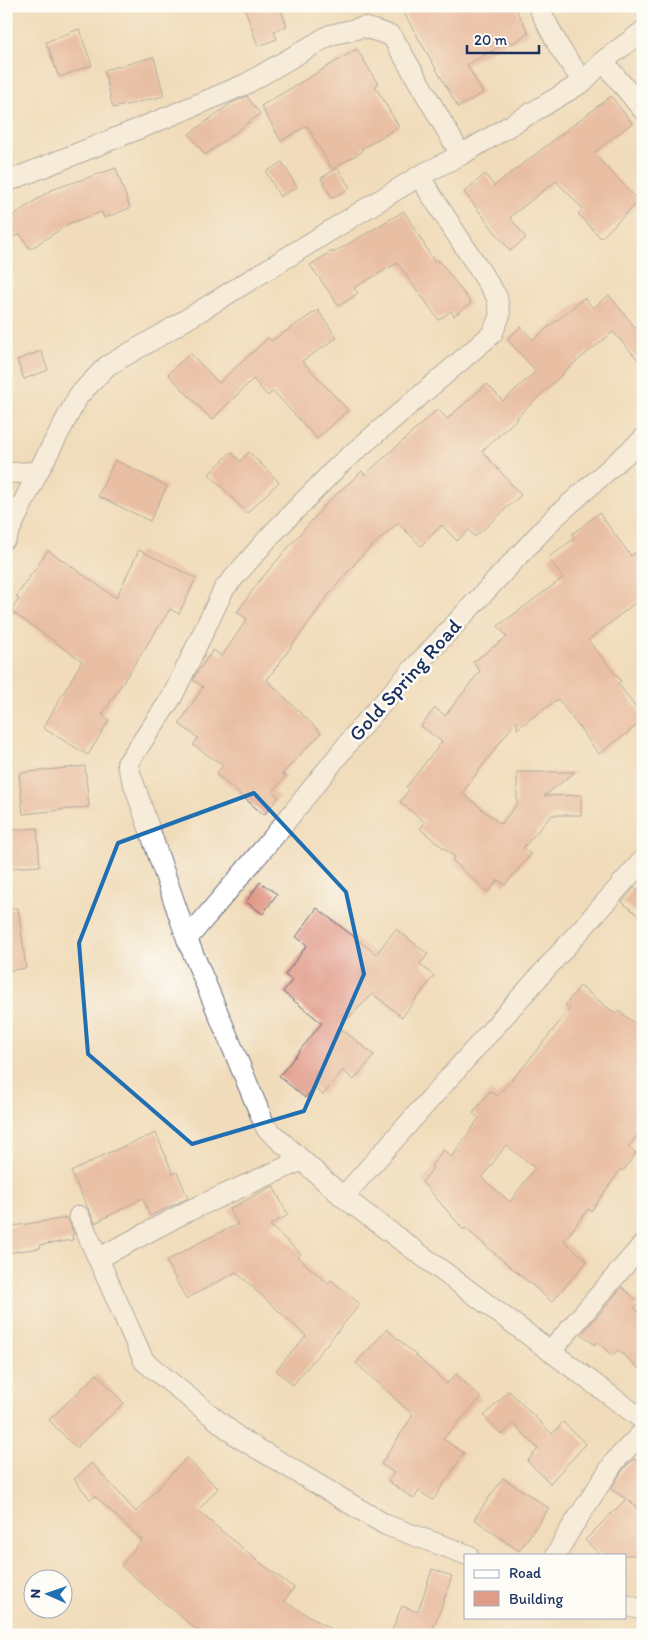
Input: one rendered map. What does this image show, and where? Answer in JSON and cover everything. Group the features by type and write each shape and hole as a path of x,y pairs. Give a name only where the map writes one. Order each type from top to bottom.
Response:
{"street":[{"path":"538,6 559,46 583,82"},
{"path":"6,182 158,122 246,84 330,35 364,27 392,36 461,155"},
{"path":"6,538 38,472 79,395 107,366 161,335 418,176 461,155 583,82 603,61 643,31"},
{"path":"603,61 643,110"},
{"path":"418,176 497,297 500,315 492,334 338,466 271,535 224,588 172,697 127,764 187,939 266,1128 343,1197 643,1420"},
{"name":"Gold Spring Road","path":"187,939 275,836 357,732 412,669 554,518 643,439"},
{"path":"6,473 38,472"},
{"path":"343,1197 643,860"},
{"path":"99,1258 188,1211 302,1160"},
{"path":"79,1216 144,1361 238,1437 386,1525 465,1554"},
{"path":"551,1351 643,1244"},
{"path":"557,1554 615,1461 643,1432"},
{"path":"626,1605 643,1610"}],"highlighted area":[{"path":"254,793 346,892 364,974 304,1111 192,1144 88,1054 79,943 118,843"}],"building":[{"path":"244,6 280,6 287,26 274,31 277,39 258,46"},
{"path":"400,6 514,6 529,33 511,44 509,41 467,65 483,93 458,107"},
{"path":"79,29 92,65 59,77 46,42"},
{"path":"357,49 378,84 375,86 399,127 361,149 363,151 332,169 307,126 281,141 261,106"},
{"path":"154,57 164,96 113,108 104,70"},
{"path":"247,96 260,114 205,155 189,134 230,104"},
{"path":"611,96 632,123 593,153 639,201 601,238 578,214 583,209 556,181 510,217 526,238 510,251 464,192 485,174 494,186"},
{"path":"282,162 297,187 280,197 266,172"},
{"path":"116,168 130,208 104,218 102,212 70,223 30,249 20,234 6,240 6,220 51,190"},
{"path":"338,168 350,188 332,198 321,178"},
{"path":"404,211 435,263 439,260 471,303 454,316 451,311 439,320 397,263 354,288 358,293 339,306 310,265"},
{"path":"609,295 643,337 643,365 613,332 562,373 518,418 482,451 521,495 475,537 469,530 457,541 442,525 421,546 398,523 364,553 330,593 267,680 321,733 282,774 286,776 273,792 279,797 264,815 216,774 223,765 193,745 198,738 179,724 203,687 193,680 196,674 213,650 222,656 247,619 237,612 261,579 326,504 362,471 365,475 438,409 447,419 487,384 503,401 536,371 507,339 521,327 533,340 584,298 593,308"},
{"path":"318,310 337,338 302,361 348,410 317,439 273,391 268,396 253,379 212,420 168,374 190,353 219,383 268,338 271,341"},
{"path":"41,351 48,370 24,379 17,360"},
{"path":"231,452 240,461 249,452 279,482 247,513 209,474"},
{"path":"115,460 167,486 150,521 98,496"},
{"path":"599,513 631,556 643,547 643,597 588,640 621,681 618,683 643,718 643,721 599,754 558,699 517,729 517,720 462,793 501,824 517,804 517,772 575,772 544,796 581,795 581,815 552,815 523,848 531,854 505,885 498,880 488,892 452,860 455,857 420,829 425,822 400,802 409,790 406,787 442,742 421,726 435,708 445,716 480,671 473,662 507,637 498,626 563,578 548,558 575,538 572,534"},
{"path":"48,550 116,598 139,550 196,578 179,614 170,609 102,715 109,720 88,755 43,728 82,661 11,611 19,599 16,597"},
{"path":"85,766 89,807 23,814 19,773"},
{"path":"37,828 40,866 6,868 6,830"},
{"path":"260,882 277,894 263,914 246,902"},
{"path":"634,888 643,895 643,919 622,902"},
{"path":"18,908 26,968 6,971 6,909"},
{"path":"317,908 376,954 396,929 428,954 420,964 434,976 402,1017 373,994 339,1027 374,1055 354,1080 343,1070 323,1095 314,1087 305,1098 279,1076 322,1023 283,992 292,980 285,975 307,945 296,937"},
{"path":"580,986 616,1014 619,1011 643,1030 643,1128 628,1147 636,1153 623,1171 621,1169 591,1211 588,1209 564,1241 587,1261 552,1302 465,1228 464,1230 422,1182 433,1168 431,1166 443,1150 452,1157 479,1118 473,1113 490,1091 497,1096 524,1066 570,1009 565,1005","holes":["506,1145 535,1168 510,1202 482,1178"]},
{"path":"156,1133 173,1174 177,1172 188,1198 150,1216 143,1198 95,1223 71,1172 108,1153"},
{"path":"273,1186 288,1215 270,1225 301,1254 298,1257 328,1284 331,1280 360,1304 293,1385 276,1370 306,1336 236,1272 186,1299 166,1261 238,1224 229,1209"},
{"path":"68,1218 74,1234 72,1235 73,1240 40,1245 41,1248 6,1253 6,1227"},
{"path":"622,1287 639,1303 634,1308 643,1316 643,1372 618,1350 613,1356 597,1342 595,1345 582,1334"},
{"path":"387,1329 447,1384 456,1374 481,1398 443,1439 464,1453 433,1500 419,1491 414,1499 388,1481 394,1473 381,1464 413,1415 356,1363"},
{"path":"97,1374 124,1403 76,1448 49,1420"},
{"path":"509,1391 552,1434 563,1422 586,1444 550,1483 527,1461 538,1449 513,1423 502,1435 484,1416"},
{"path":"186,1458 218,1488 198,1511 254,1558 294,1588 284,1601 341,1635 205,1635 121,1566 142,1540 95,1496 91,1500 74,1479 92,1463 136,1512"},
{"path":"634,1459 643,1464 643,1510 629,1501 643,1515 643,1555 599,1554 585,1540 626,1499 611,1489 624,1468"},
{"path":"503,1478 549,1508 519,1551 474,1519"},
{"path":"432,1569 452,1576 430,1635 390,1635 402,1606 418,1612"}]}
